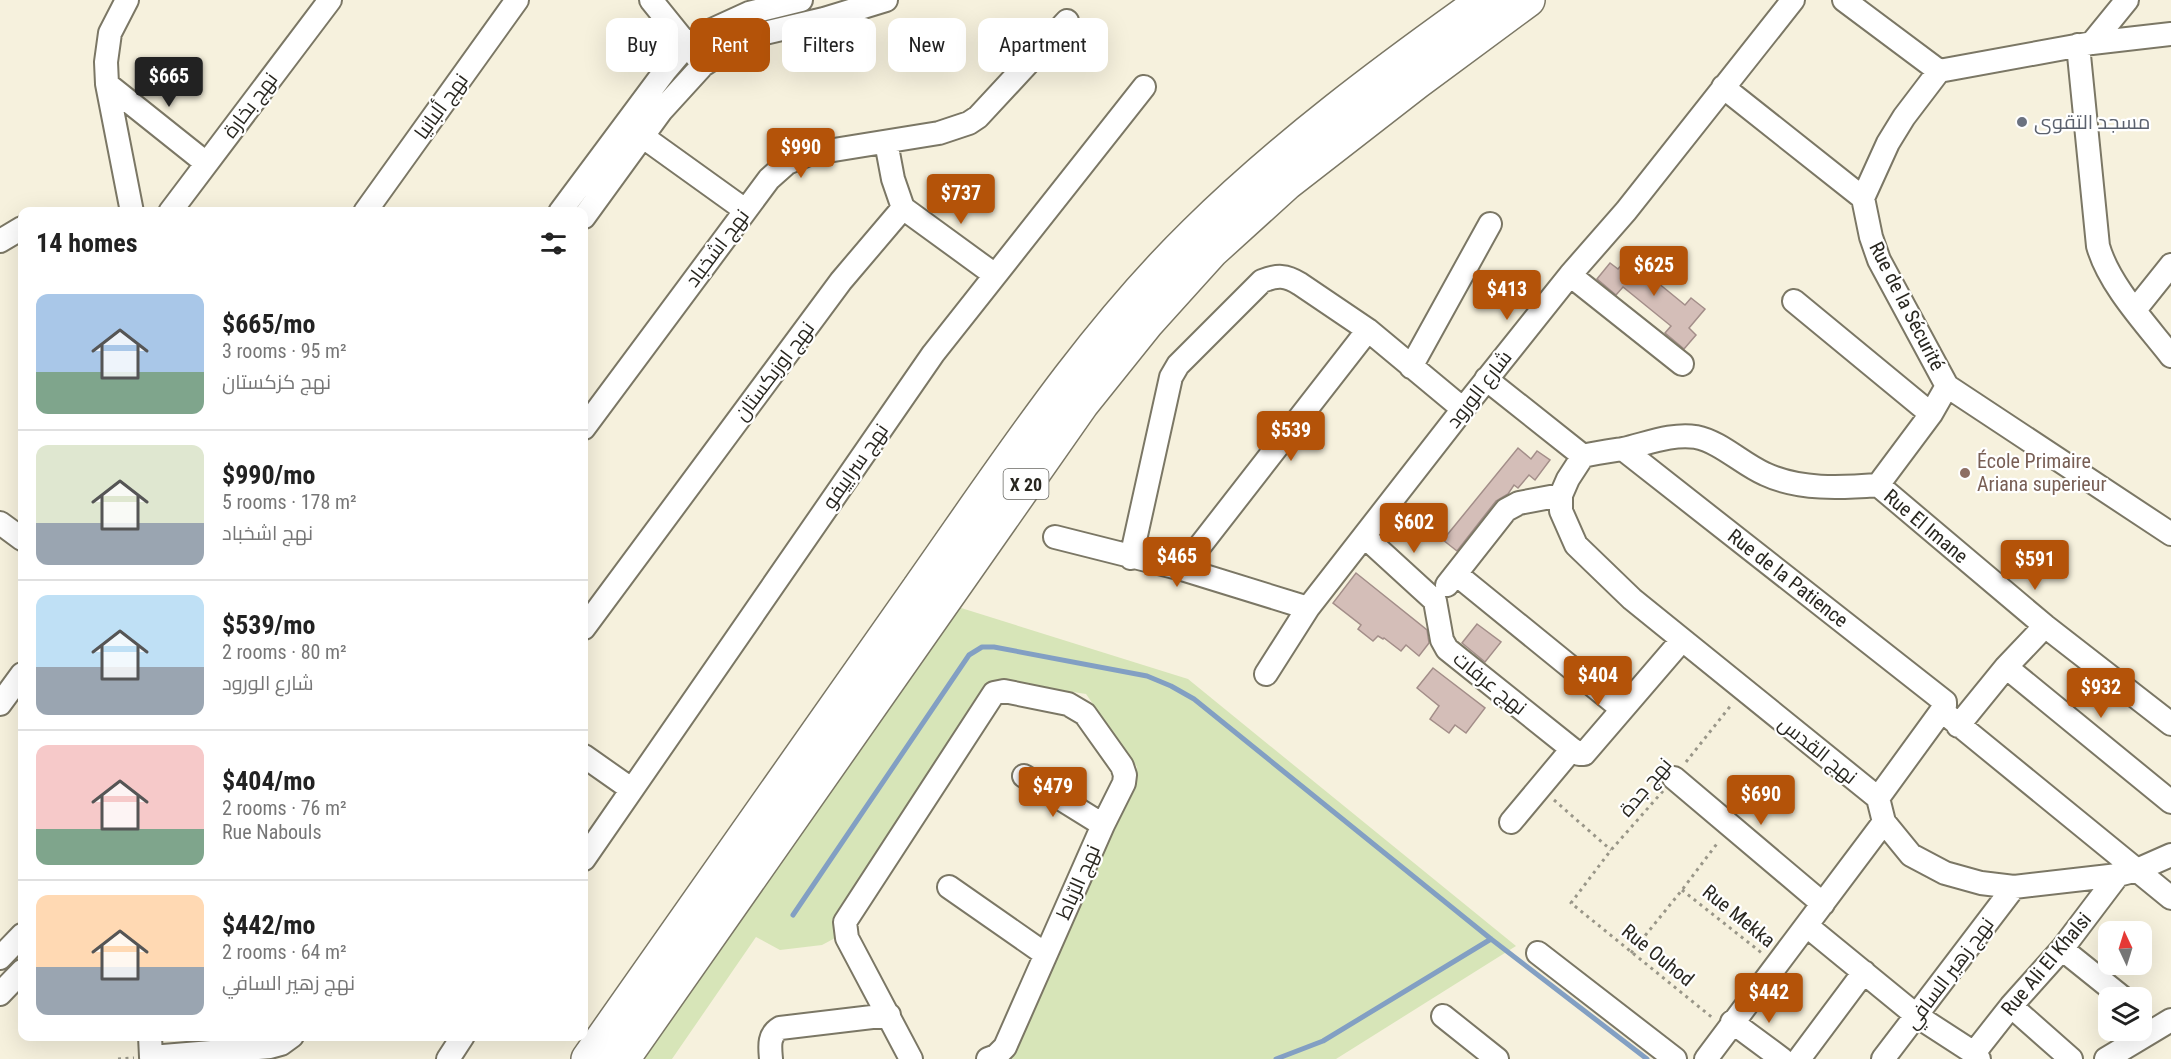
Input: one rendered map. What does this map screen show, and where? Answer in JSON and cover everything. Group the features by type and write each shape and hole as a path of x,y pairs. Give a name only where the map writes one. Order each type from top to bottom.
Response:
{"highway":[{"name":"X 20","path":"588,1059 1060,389 1128,305 1195,233 1271,164 1398,61 1484,0"},
{"name":"X 20","path":"623,1059 1082,404 1147,323 1212,251 1287,183 1416,82 1528,0"}],"street":[{"path":"127,0 110,33 107,45 107,84 131,207"},
{"name":"نهج بخارة","path":"174,207 330,0"},
{"name":"نهج ألبانيا","path":"369,207 516,0"},
{"path":"651,0 690,49"},
{"path":"564,207 687,45 714,29 749,13 801,0"},
{"path":"770,32 824,19 886,0"},
{"name":"شارع الورود","path":"1266,674 1308,608 1462,409 1570,275 1626,211 1793,0"},
{"path":"1844,0 1939,71"},
{"path":"2127,0 2085,44 2098,246 2104,265 2171,356"},
{"path":"1723,87 1863,198 1888,143 1904,117 1939,71 2085,44 2171,34"},
{"path":"588,211 642,136 680,88 696,72"},
{"name":"نهج اشخباد","path":"588,423 745,210 769,179 787,163 809,154 939,133 969,123 978,117 1020,72"},
{"path":"107,84 206,163"},
{"name":"نهج سراييفو","path":"588,853 933,354 1144,87"},
{"path":"642,136 745,210"},
{"path":"886,142 893,179 903,208 994,275"},
{"name":"Rue de la Sécurité","path":"1863,198 1870,237 1879,260 1947,386 2171,534"},
{"name":"نهج اوزبكستان","path":"588,623 841,281 903,208"},
{"path":"1411,367 1490,224"},
{"path":"0,241 18,230"},
{"path":"2135,310 2171,265"},
{"path":"1570,275 1682,364"},
{"path":"1131,558 1170,377 1178,365 1262,280 1274,276 1289,277 1368,330 1462,409"},
{"path":"1794,301 1930,414"},
{"path":"1182,569 1368,330"},
{"path":"1486,379 1582,456 1662,439 1698,437 1780,480 1843,488 1878,485 1930,414 1947,386"},
{"name":"Rue de la Patience","path":"1623,449 1943,700 1950,718 2127,872 2171,898"},
{"path":"1365,537 1435,601 1506,510 1519,503 1561,495 1582,456"},
{"name":"Rue El Imane","path":"1878,485 2044,626 2171,724"},
{"name":"نهج القدس","path":"1561,495 1562,511 1576,545 1587,558 1682,640 1878,798"},
{"path":"0,523 18,536"},
{"path":"1054,537 1182,569 1308,608"},
{"path":"1456,574 1622,709"},
{"name":"نهج عرفات","path":"1435,601 1442,640 1447,649 1572,749"},
{"path":"2044,626 2006,668 1950,718 1878,798 1884,822 1902,846 1928,865 1981,884 2014,888 2127,872 2171,855"},
{"path":"1511,822 1572,749 1578,754 1584,754 1682,640"},
{"path":"2006,668 2171,802"},
{"path":"0,704 18,679"},
{"name":"نهج الرّباط","path":"889,1015 847,938 845,922 994,693 1004,691 1068,704 1084,714 1122,766 1125,775 1124,783 1103,825 1005,1047 996,1056 988,1059"},
{"path":"588,759 631,789"},
{"path":"1024,776 1103,825"},
{"path":"1674,778 1729,827 1823,904"},
{"path":"1706,1059 1884,822"},
{"name":"Rue Ali El Khalsi","path":"1977,1056 2011,1006 2127,872"},
{"path":"949,887 1045,954"},
{"name":"نهج زهير السافي","path":"1883,1059 2014,888"},
{"path":"1808,926 1917,1016 1977,1056"},
{"path":"0,958 18,939"},
{"path":"2062,949 2109,987"},
{"path":"1538,953 1674,1059"},
{"path":"1799,1059 1864,972"},
{"path":"0,994 18,975"},
{"path":"2011,1006 2071,1059"},
{"path":"771,1059 770,1041 772,1035 780,1028 889,1015 911,1059"},
{"path":"1443,1016 1497,1059"},
{"path":"2106,1059 2161,1024"},
{"path":"1730,1026 1782,1059"},
{"path":"150,1041 151,1057 270,1047 285,1041"},
{"path":"448,1059 460,1041"}],"path":[{"name":"نهج جدة","path":"1570,903 1611,850 1674,778 1743,690"},
{"path":"1540,787 1611,850"},
{"path":"1631,953 1729,827"},
{"name":"Rue Mekka","path":"1682,890 1776,965"},
{"name":"Rue Ouhod","path":"1570,903 1631,953 1730,1026"}],"green space":[{"path":"958,607 1188,679 1516,946 1336,1059 1005,1059 1137,767 1086,694 996,680 833,918 837,937 822,945 780,950 756,937 672,1059 638,1059"}],"building":[{"path":"1634,250 1647,262 1641,269 1685,305 1691,298 1705,309 1689,328 1696,335 1684,349 1665,333 1671,326 1623,287 1616,295 1597,279 1610,263 1618,269"},
{"path":"1518,448 1531,459 1537,451 1550,460 1535,480 1529,475 1518,488 1514,485 1508,494 1496,501 1457,551 1443,540"},
{"path":"1356,573 1427,630 1429,643 1419,656 1406,645 1401,651 1384,638 1378,636 1373,641 1358,629 1361,625 1333,603"},
{"path":"1477,624 1501,642 1485,662 1462,643"},
{"path":"1433,668 1485,708 1466,733 1455,725 1449,733 1430,719 1439,706 1417,688"}],"waterway":[{"path":"793,915 969,655 982,647 994,647 1147,676 1194,699 1491,939 1647,1059"},
{"path":"1276,1059 1323,1041 1491,939"}],"place":[{"name":"مسجد التقوى","path":"2022,122"},
{"name":"École Primaire Ariana superieur","path":"1965,473"}]}
